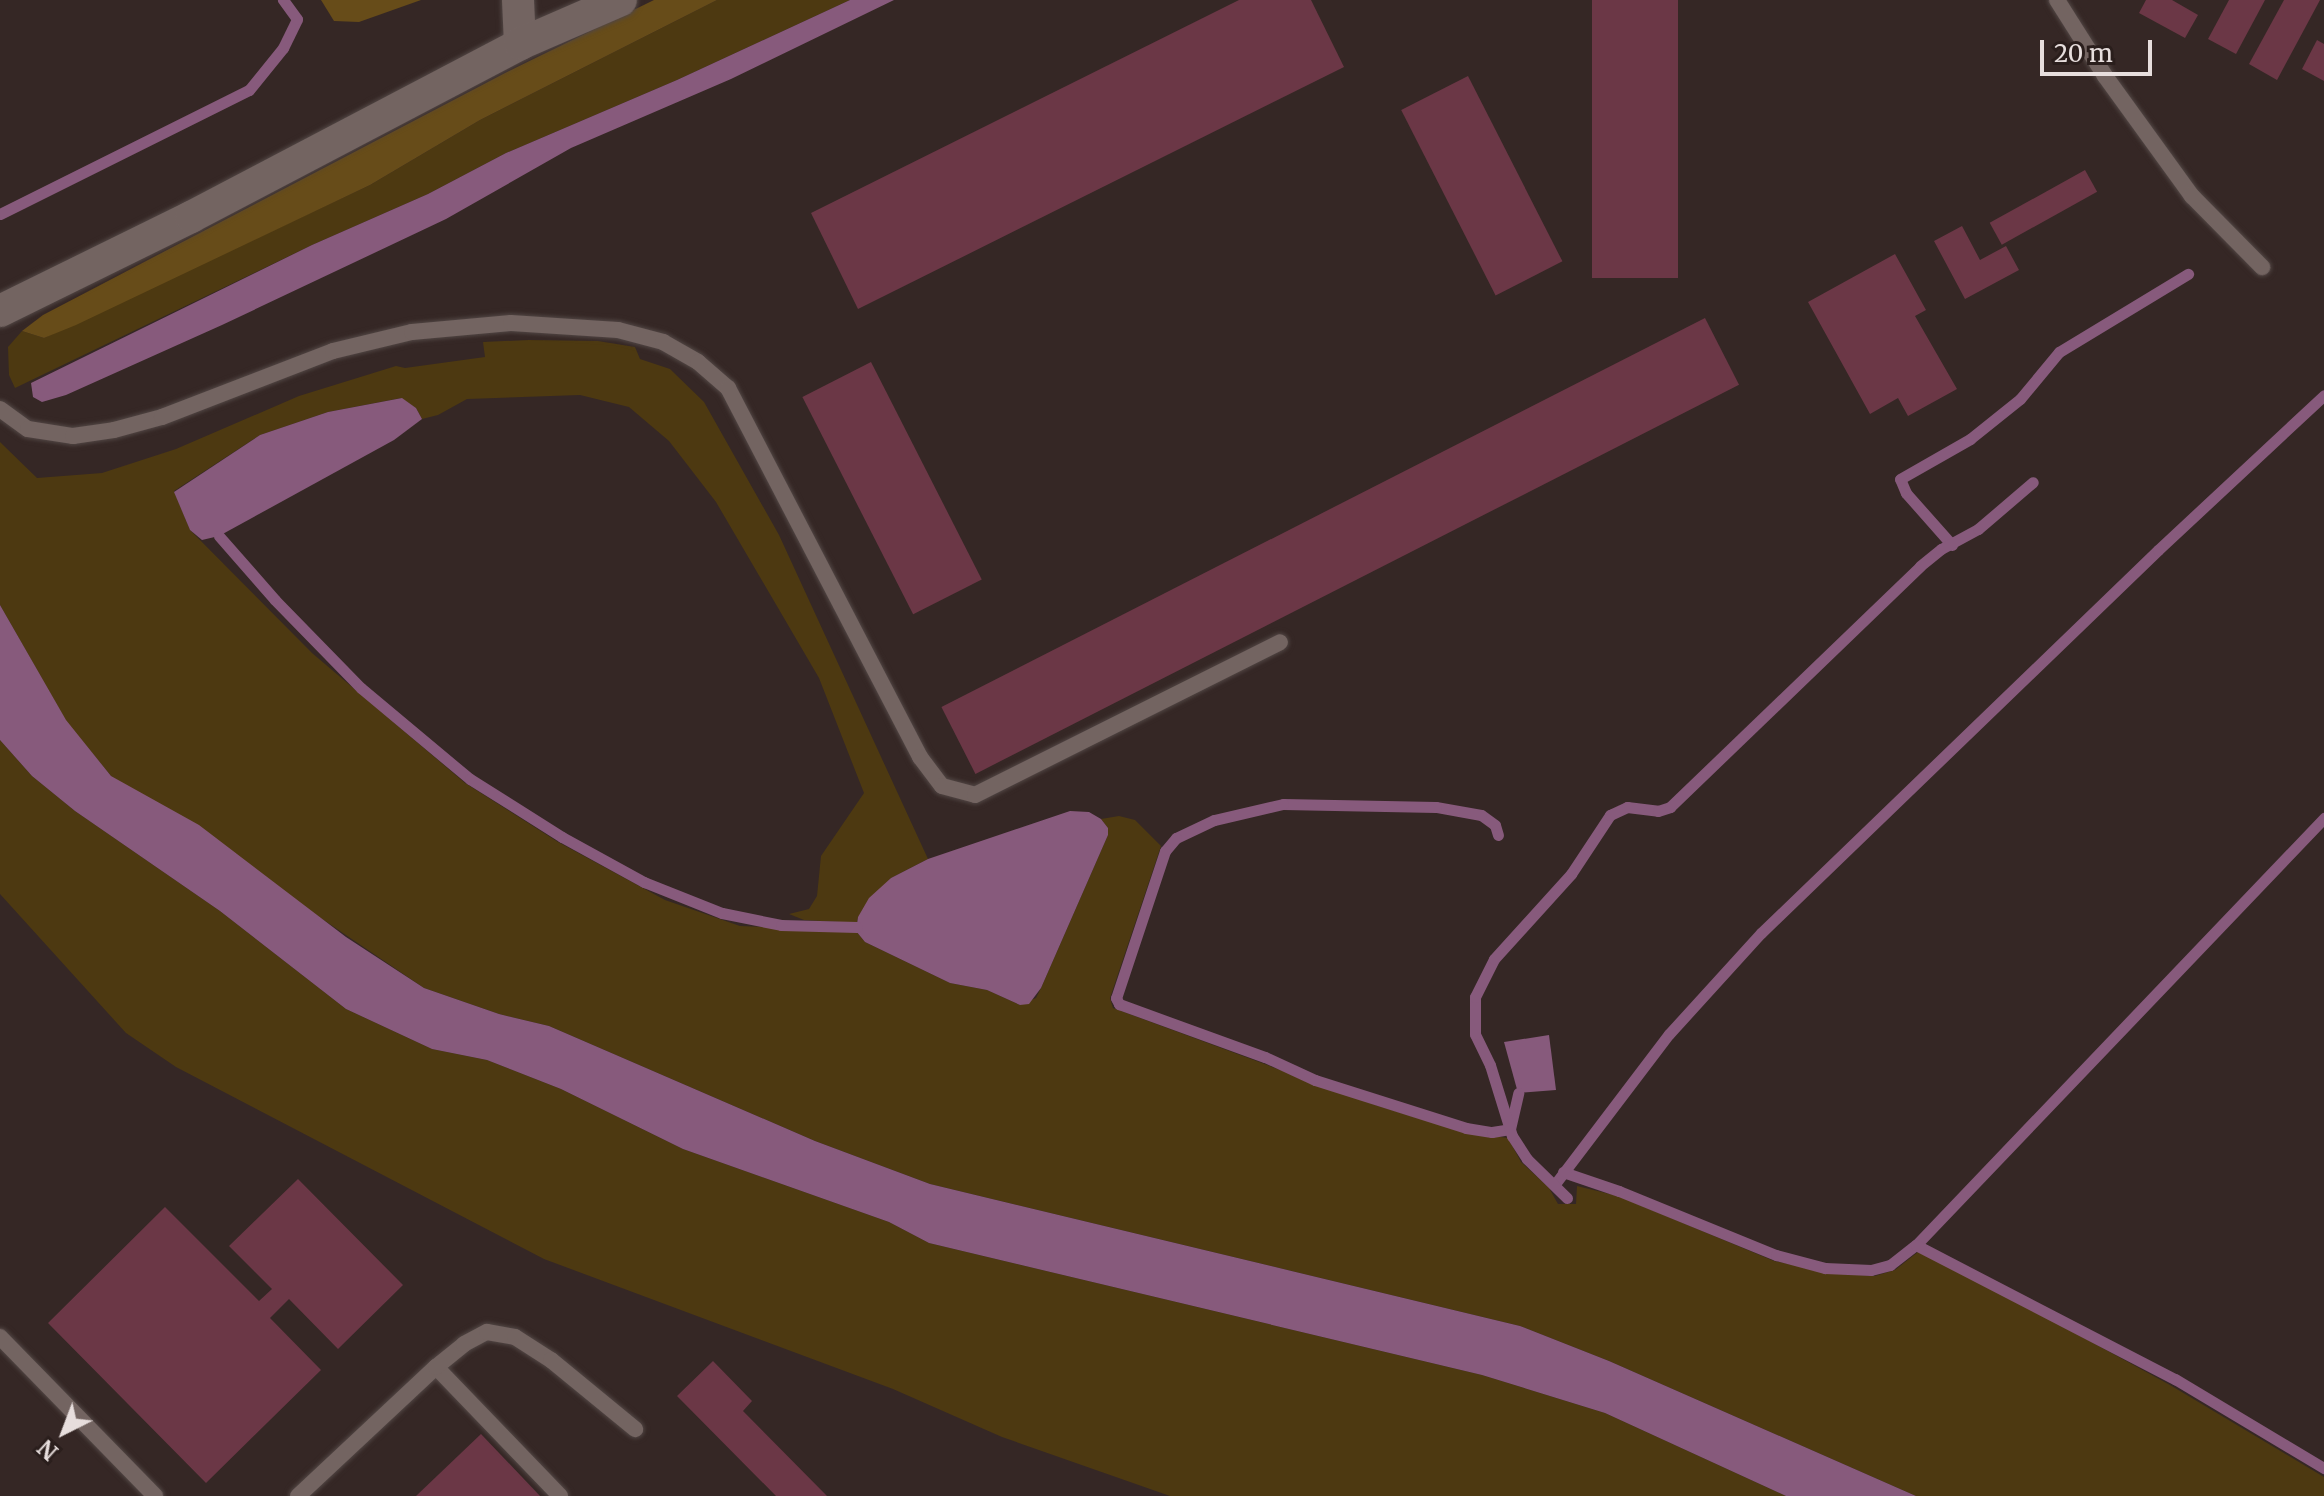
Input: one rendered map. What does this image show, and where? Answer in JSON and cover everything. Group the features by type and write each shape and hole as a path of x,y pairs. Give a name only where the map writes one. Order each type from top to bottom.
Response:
{"street":[{"path":"518,0 520,44"},
{"path":"0,311 191,217 520,44 621,0"}],"lane":[{"path":"2057,0 2105,76 2192,196 2262,267"},
{"path":"0,409 28,429 73,436 114,430 162,417 333,351 412,332 511,323 618,330 663,342 698,362 728,388 920,757 942,786 975,795 1280,642"},
{"path":"298,1496 436,1367 464,1344 487,1332 515,1337 551,1360 635,1429"},
{"path":"0,1337 155,1496"},
{"path":"436,1367 560,1496"}],"shaded area":[{"path":"321,0 421,0 359,22 334,21"},
{"path":"654,0 717,0 480,120 370,185 76,325 44,338 22,331 43,315 505,73"},
{"path":"717,0 850,0 677,80 506,153 428,194 312,245 15,388 9,375 8,347 22,331 44,338 370,185 480,120"},
{"path":"850,0 894,0 731,79 571,148 446,219 222,325 66,395 42,402 33,397 31,383 312,245 428,194 506,153 677,80"},
{"path":"598,341 635,347 640,359 670,369 704,402 779,535 928,859 891,878 858,917 857,923 804,920 789,914 809,909 817,896 821,856 864,793 819,678 716,502 669,441 629,407 580,395 467,399 438,415 422,419 416,408 401,398 328,412 260,435 174,491 190,530 312,653 465,783 558,842 665,900 740,926 856,931 865,942 950,983 987,990 1020,1005 1036,998 1108,835 1108,828 1101,819 1119,816 1135,820 1161,846 1110,998 1113,1008 1375,1105 1463,1132 1508,1138 1521,1162 1549,1188 1558,1204 1576,1204 1577,1186 1618,1196 1774,1261 1830,1273 1875,1276 1895,1270 1918,1252 1965,1273 2170,1385 2324,1477 2324,1496 1916,1496 1609,1361 1520,1326 930,1184 815,1141 549,1026 499,1014 424,988 111,776 66,721 0,605 0,442 37,478 102,473 176,449 299,396 396,366 405,368 485,357 483,342"},
{"path":"402,398 416,408 422,419 394,440 219,536 202,540 190,530 174,492 260,435 328,412"},
{"path":"0,605 66,720 111,776 199,825 346,937 424,988 499,1014 549,1026 815,1141 930,1184 1520,1326 1609,1361 1916,1496 1786,1496 1605,1413 1482,1375 929,1243 889,1222 683,1149 561,1089 487,1060 432,1049 346,1009 220,911 75,811 32,776 0,740"},
{"path":"0,740 32,776 75,811 220,911 346,1009 432,1049 487,1060 561,1089 683,1149 889,1222 929,1243 1482,1375 1605,1413 1786,1496 1170,1496 1002,1437 893,1389 544,1259 176,1067 126,1033 0,894"},
{"path":"1070,811 1089,812 1101,819 1108,828 1108,835 1041,988 1029,1004 1020,1005 987,990 950,983 865,942 856,931 858,917 869,898 891,878 928,859"},
{"path":"1549,1035 1556,1090 1518,1093 1504,1042"}],"building":[{"path":"1239,0 1311,0 1344,67 858,309 811,213"},
{"path":"1592,0 1678,0 1678,278 1592,278"},
{"path":"2146,0 2172,0 2198,15 2185,38 2139,13"},
{"path":"2229,0 2265,0 2236,54 2208,39"},
{"path":"2284,0 2320,0 2277,80 2249,64"},
{"path":"2317,40 2324,44 2324,81 2302,69"},
{"path":"1468,76 1562,261 1496,295 1401,110"},
{"path":"2085,170 2097,192 2002,245 1990,223"},
{"path":"1962,226 1980,260 2006,246 2019,270 1965,299 1934,241"},
{"path":"1895,254 1926,310 1915,316 1957,389 1908,416 1898,398 1870,414 1808,302"},
{"path":"1705,318 1739,385 975,774 941,707"},
{"path":"871,362 982,579 913,614 802,397"},
{"path":"298,1179 403,1285 338,1349 289,1299 270,1318 321,1370 206,1483 48,1323 165,1207 259,1301 272,1289 229,1246"},
{"path":"713,1361 752,1401 743,1411 827,1496 776,1496 677,1396"},
{"path":"481,1434 540,1496 416,1496"}],"waterway":[{"path":"0,214 249,90 283,48 297,19 283,0"},
{"path":"1952,545 1906,493 1900,479 1970,439 2020,399 2059,352 2188,274"},
{"path":"1555,1184 1669,1034 1761,933 2158,550 2324,395"},
{"path":"1567,1198 1527,1159 1512,1136 1490,1065 1475,1034 1475,997 1494,959 1571,874 1610,815 1627,807 1658,811 1670,807 1920,566 1941,549 1978,529 2033,482"},
{"path":"219,536 275,600 361,688 470,779 562,837 644,882 722,913 781,925 857,927"},
{"path":"1498,835 1495,825 1481,815 1436,807 1283,804 1214,820 1176,838 1165,851 1116,998 1119,1004 1265,1057 1315,1080 1466,1128 1492,1132 1510,1129 1518,1093"},
{"path":"1563,1172 1619,1191 1776,1255 1825,1268 1871,1270 1890,1265 1916,1245 2324,818"},
{"path":"1916,1245 2175,1379 2324,1468"}]}
